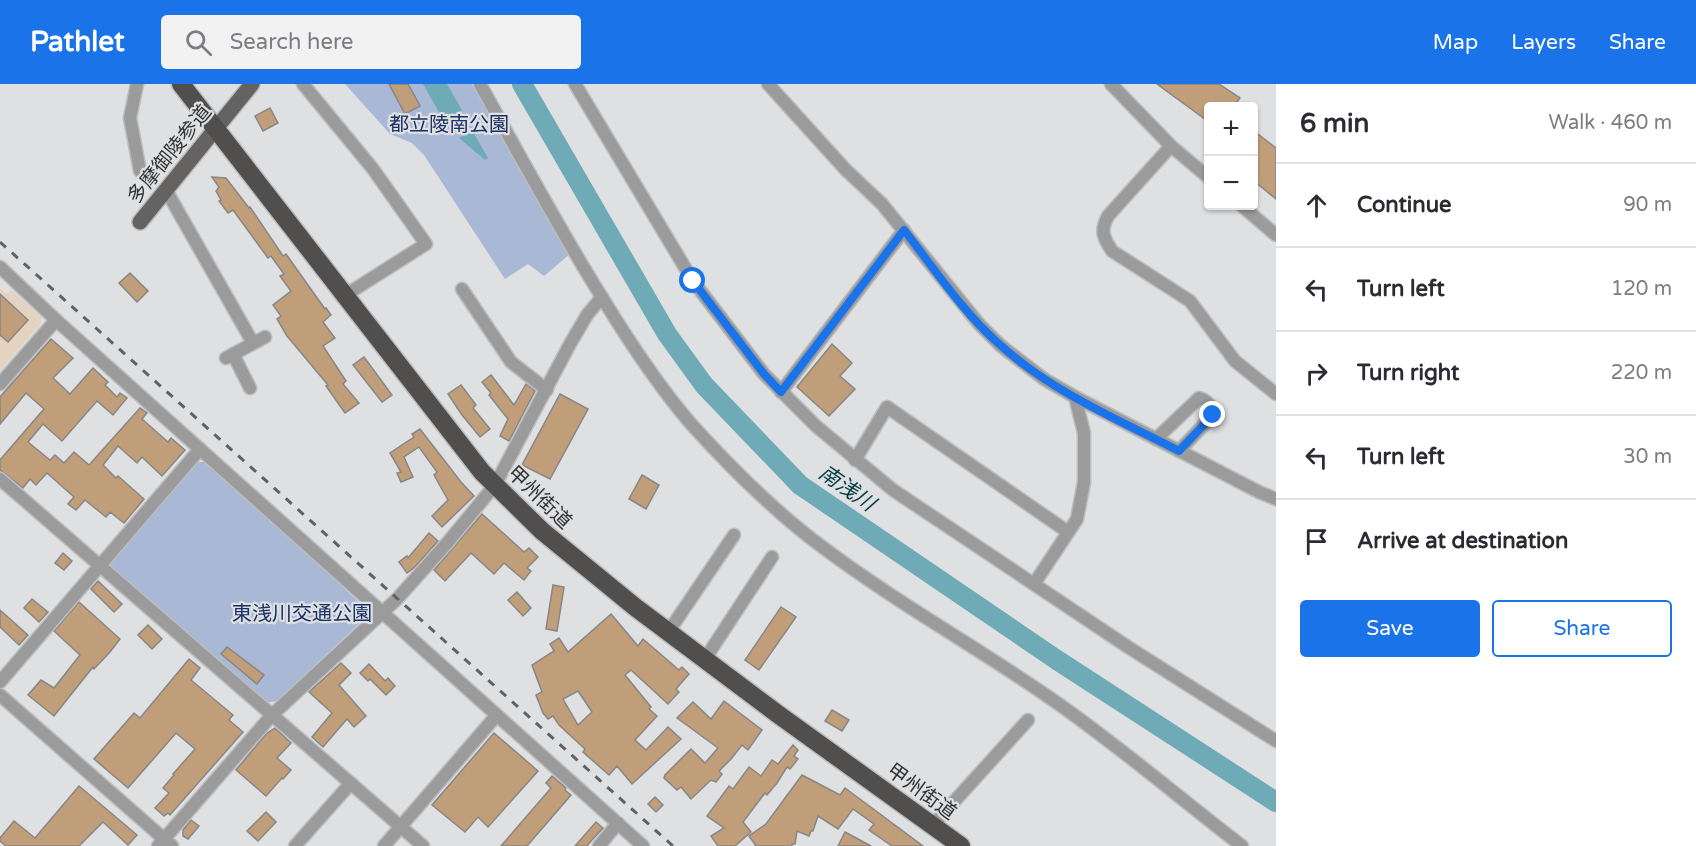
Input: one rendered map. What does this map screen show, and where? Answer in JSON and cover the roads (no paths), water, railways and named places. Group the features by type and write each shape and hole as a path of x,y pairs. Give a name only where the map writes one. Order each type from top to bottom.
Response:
{"highway":[{"name":"甲州街道","path":"181,84 344,296 482,472 495,485 557,545 705,659 961,846"}],"main road":[{"name":"多摩御陵参道","path":"140,222 252,84"}],"street":[{"path":"136,84 130,118 140,171"},
{"path":"303,84 373,169 426,244 344,296"},
{"path":"480,84 558,224 653,375 690,423 737,472 798,527 841,561 1074,715 1154,774 1242,846"},
{"path":"575,84 693,281 764,374 816,426 893,490 1171,676 1276,741"},
{"path":"768,84 845,169 882,204 992,338 1044,380 1276,499"},
{"path":"1111,84 1171,146 1204,173"},
{"path":"1171,146 1108,216 1103,226 1104,240 1112,251 1190,301 1235,361 1276,394"},
{"path":"166,190 253,343"},
{"path":"1247,210 1276,235"},
{"path":"781,392 904,230"},
{"path":"0,267 496,716 644,846"},
{"path":"462,289 511,362 547,390"},
{"path":"0,695 165,844 272,715 383,612 448,542 495,485 587,315 602,297"},
{"path":"0,384 56,320"},
{"path":"250,388 230,356 265,337"},
{"path":"1034,584 1077,519 1084,482 1084,433 1075,397"},
{"path":"1156,439 1199,398 1205,400 1213,410 1213,415 1179,451"},
{"path":"855,460 887,407 1068,532"},
{"path":"0,682 200,449"},
{"path":"0,478 423,846"},
{"path":"669,631 734,535"},
{"path":"705,659 772,557"},
{"path":"384,846 496,716"},
{"path":"932,826 1028,720"},
{"path":"295,846 351,783"},
{"path":"598,846 618,824"}],"waterway":[{"name":"南浅川","path":"522,84 667,334 704,385 800,485 1057,660 1276,802"}],"railway":[{"path":"0,242 673,846"}],"park label":[{"name":"都立陵南公園","path":"449,124"},
{"name":"東浅川交通公園","path":"302,613"}]}
